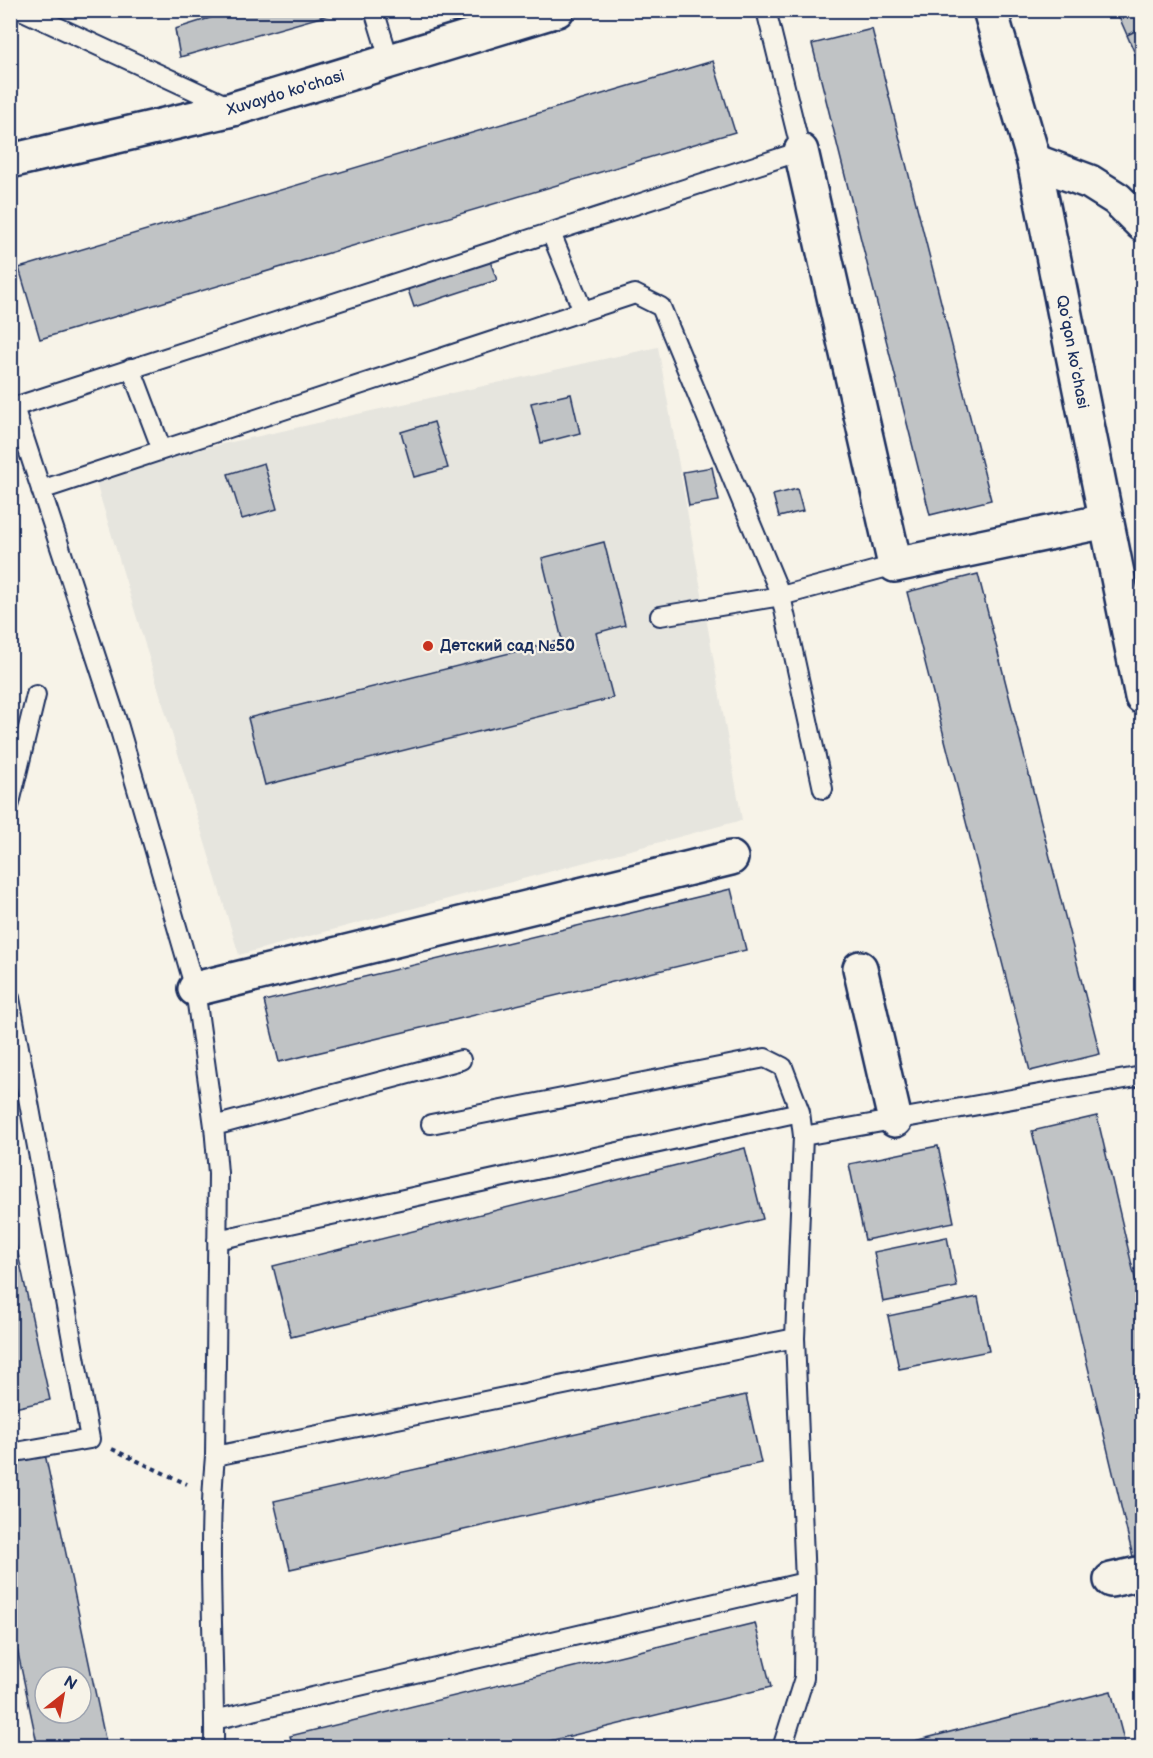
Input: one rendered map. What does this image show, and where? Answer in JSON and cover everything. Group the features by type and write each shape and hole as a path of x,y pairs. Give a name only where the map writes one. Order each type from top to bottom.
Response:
{"street":[{"name":"Xuvaydo ko'chasi","path":"10,161 233,109 557,10"},
{"name":"Qoʻqon koʻchasi","path":"990,10 1034,161 1143,697"},
{"path":"801,151 895,565 1106,521"},
{"path":"1034,161 1090,182 1117,199 1143,224"},
{"path":"195,989 731,858"},
{"path":"860,968 895,1120"},
{"path":"1111,1580 1143,1573"}],"lane":[{"path":"21,10 233,109"},
{"path":"374,10 390,62"},
{"path":"214,1748 210,1557 211,1495 215,1456 218,1173 214,1126 195,989 119,727 12,400 131,368 801,151 766,10"},
{"path":"550,232 583,311"},
{"path":"41,490 635,294 661,307 781,596 823,789"},
{"path":"131,368 162,450"},
{"path":"660,616 781,596 895,565"},
{"path":"10,803 36,695"},
{"path":"10,998 90,1439 10,1453"},
{"path":"431,1124 765,1058 783,1067 800,1112 803,1136 795,1338 805,1582 804,1678 782,1748"},
{"path":"214,1126 461,1060"},
{"path":"803,1136 1143,1077"},
{"path":"217,1240 800,1112"},
{"path":"215,1456 795,1338"},
{"path":"214,1720 805,1582"}],"path":[{"path":"90,1439 211,1495"}],"shaded area":[{"name":"Детский сад №50","path":"658,347 742,820 239,955 93,473"}],"building":[{"path":"235,10 342,11 180,57 175,29"},
{"path":"1116,10 1142,10 1142,28 1127,35"},
{"path":"1142,28 1142,70 1127,35"},
{"path":"872,29 991,500 930,515 812,44"},
{"path":"713,61 735,132 40,339 19,268"},
{"path":"488,256 497,280 414,307 406,284"},
{"path":"571,394 580,433 541,443 531,403"},
{"path":"434,422 448,468 414,477 401,432"},
{"path":"264,463 277,509 242,519 228,474"},
{"path":"712,467 719,501 689,506 683,472"},
{"path":"797,489 803,511 779,517 773,495"},
{"path":"604,542 625,625 596,633 613,698 265,785 248,718 562,640 542,558"},
{"path":"978,574 1100,1054 1030,1071 907,592"},
{"path":"731,889 746,950 279,1062 264,1001"},
{"path":"1097,1116 1142,1308 1142,1554 1133,1557 1032,1131"},
{"path":"938,1146 954,1222 865,1240 849,1164"},
{"path":"745,1148 763,1219 291,1337 273,1266"},
{"path":"10,1217 50,1400 10,1409"},
{"path":"947,1237 957,1287 883,1302 874,1252"},
{"path":"978,1297 989,1351 899,1369 888,1316"},
{"path":"746,1395 761,1463 290,1569 274,1501"},
{"path":"45,1454 89,1665 33,1665 33,1724 10,1615 10,1461"},
{"path":"755,1623 771,1687 521,1748 293,1748 290,1736"},
{"path":"93,1682 107,1748 38,1748 33,1725 93,1725"},
{"path":"1111,1691 1126,1748 887,1748"}],"place":[{"name":"Детский сад №50","path":"428,646"}]}
